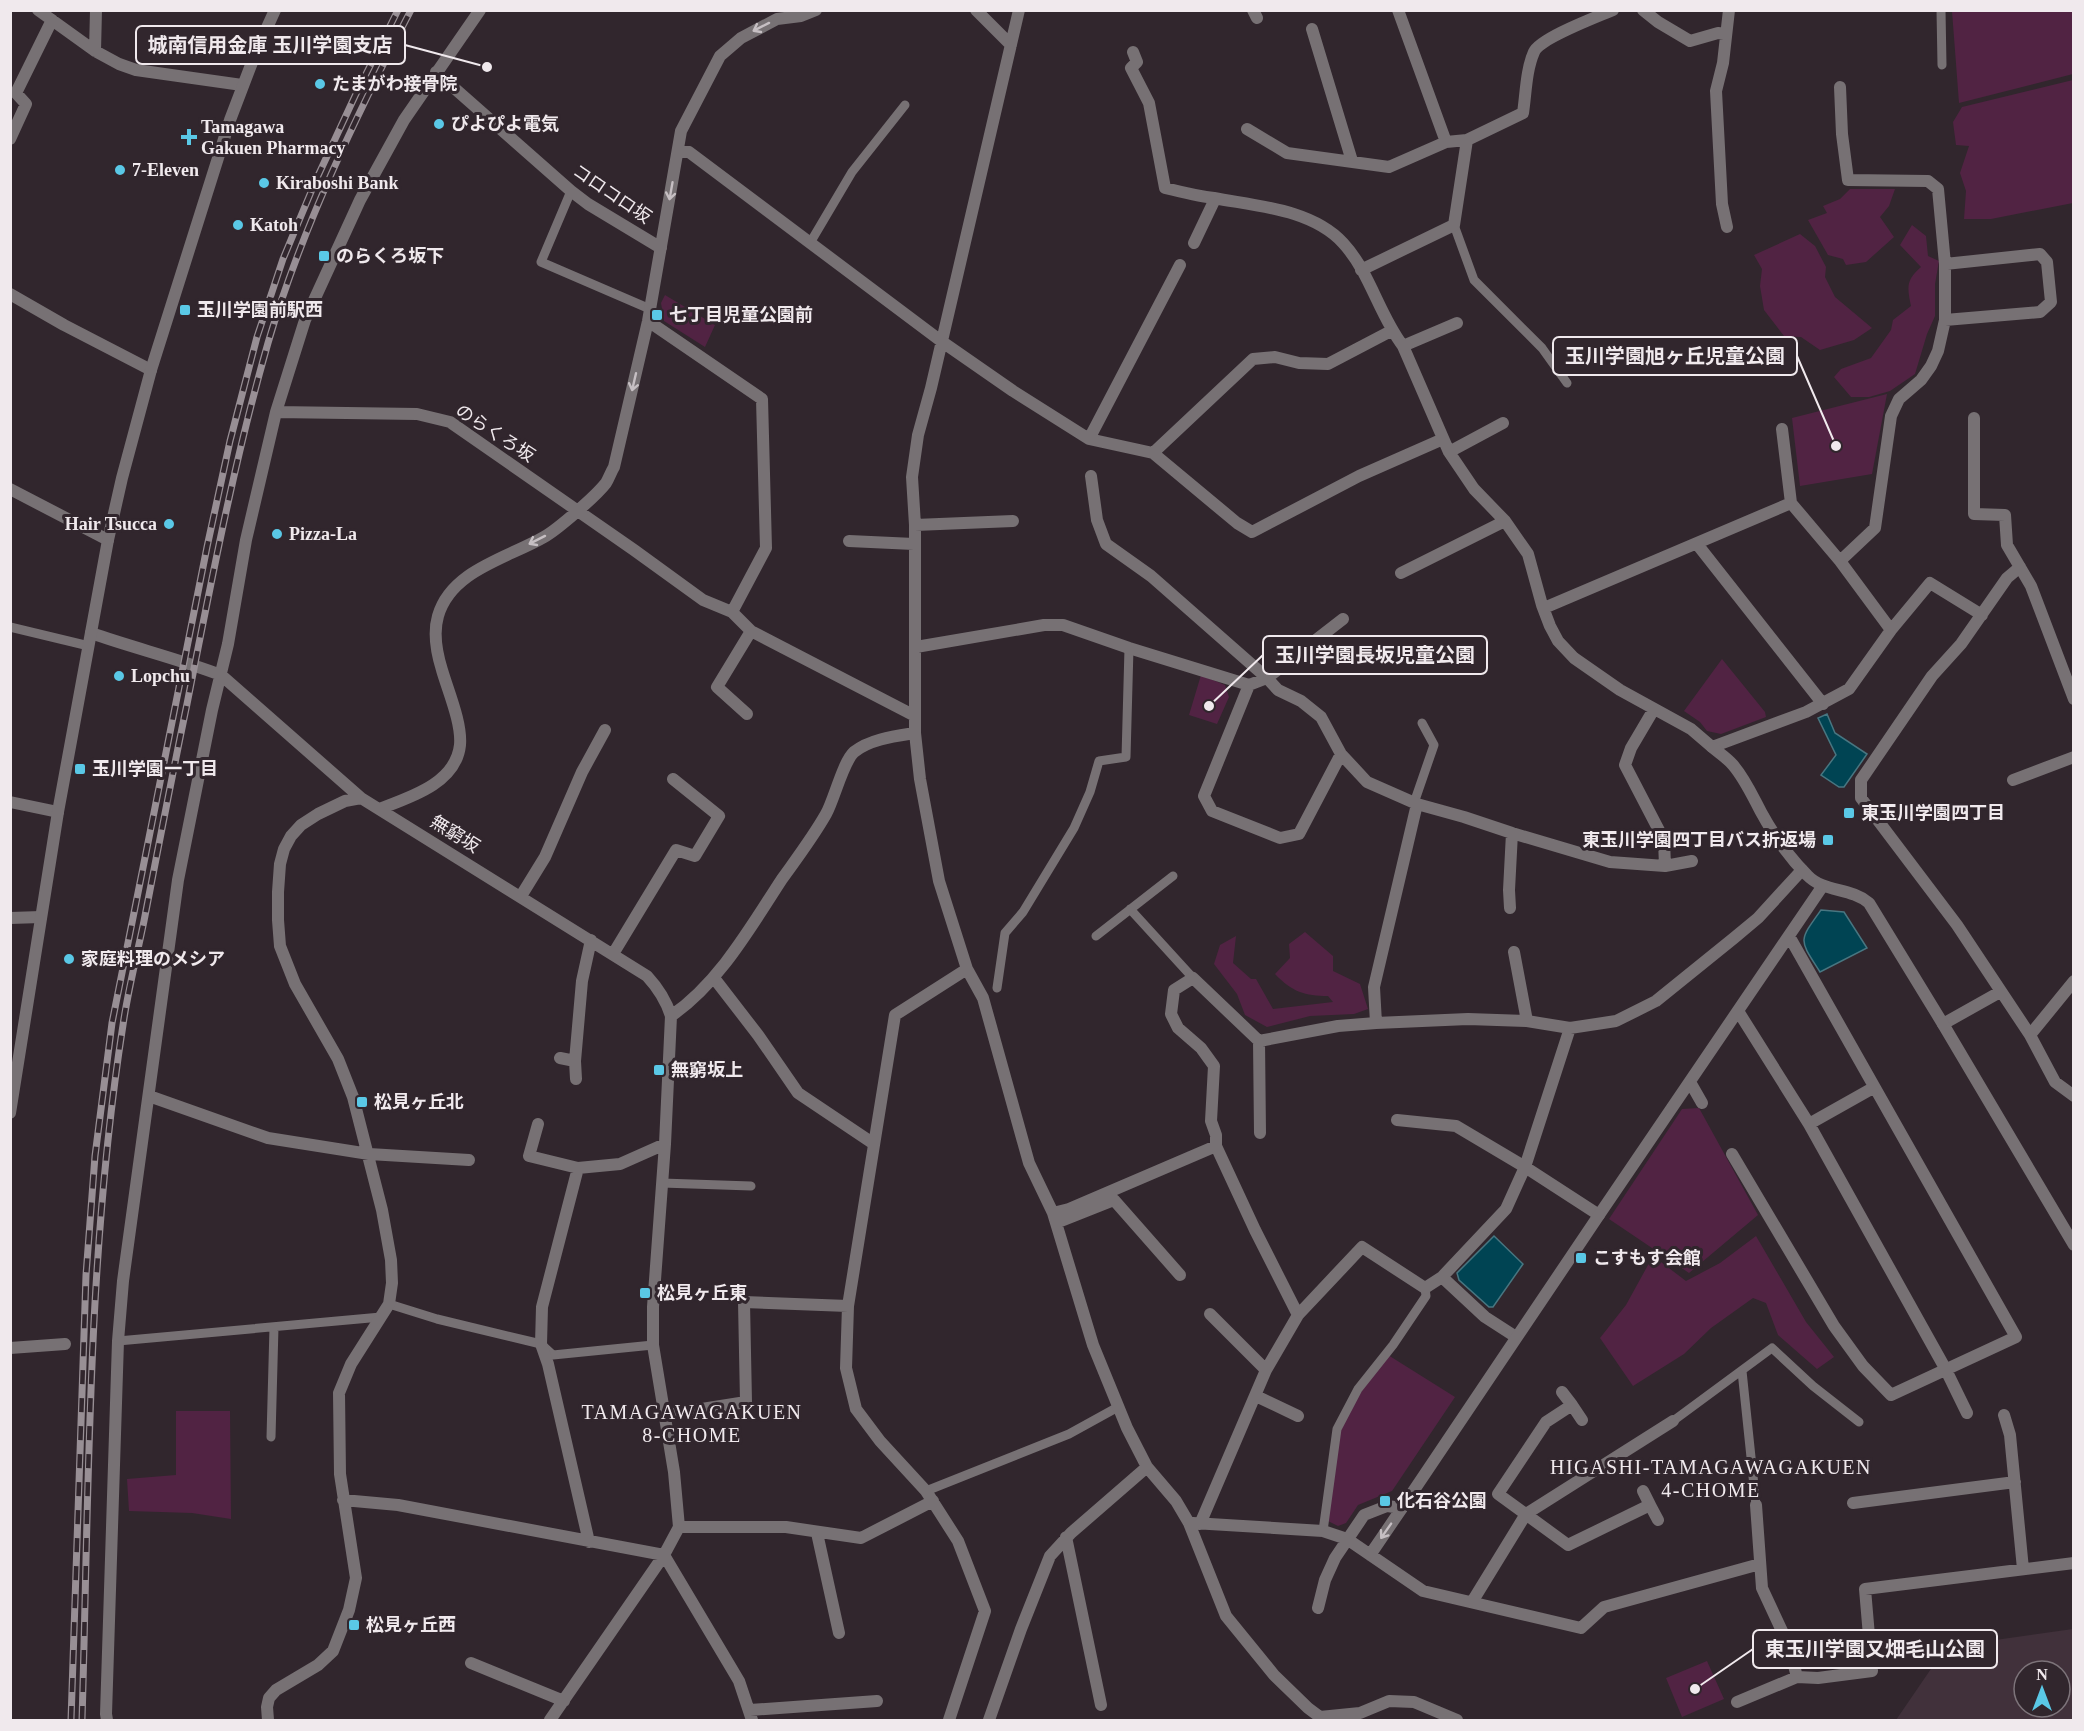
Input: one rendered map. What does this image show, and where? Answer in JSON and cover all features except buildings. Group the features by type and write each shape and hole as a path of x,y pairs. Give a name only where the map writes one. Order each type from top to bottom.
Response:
{"street":[{"path":"38,10 95,51 119,64 136,70 242,85"},
{"path":"95,51 96,10"},
{"path":"10,1113 58,812 108,540 127,457 151,370 242,85 275,10"},
{"path":"107,1720 118,1341 123,1281 178,880 209,720 232,623 246,540 276,412 304,320 360,200 404,120 480,10"},
{"path":"380,809 433,785 447,775 456,761 460,743 458,723 438,657 436,637 437,616 449,593 468,575 546,536 606,483 614,467 649,315 681,131 720,56 741,38 777,19 801,16 816,10"},
{"path":"976,10 1011,45"},
{"path":"1019,10 918,435 912,477 915,525 915,733 920,779 939,881 967,969 983,998 1029,1163 1055,1218 1093,1345 1118,1407 1147,1467 1195,1523 1226,1616 1274,1676 1320,1717 1360,1713 1389,1701 1414,1702 1457,1720"},
{"path":"1398,10 1446,142"},
{"path":"1247,129 1287,153 1389,167 1446,142 1467,140 1523,113 1530,65 1535,49 1546,40 1613,10"},
{"path":"1643,10 1658,22 1690,40 1718,33 1726,34"},
{"path":"1727,227 1722,204 1716,91 1723,63 1729,10"},
{"path":"10,139 26,104 16,93 52,20"},
{"path":"1312,29 1352,161"},
{"path":"1133,52 1137,62 1131,68 1149,103 1165,189 1285,210 1328,230 1343,243 1361,270 1391,331 1403,346 1449,452 1474,489 1505,521 1527,554 1550,626 1558,641 1574,658 1620,690 1691,729 1732,763 1751,790 1774,834 1814,882 1822,887 1852,893 1869,903 2073,1245"},
{"name":"コロコロ坂","path":"436,72 571,191 588,204 661,248"},
{"path":"1840,87 1842,134 1848,180 1928,181 1938,189 1945,264 1945,320 1938,351 1922,380 1899,399 1891,416 1875,528 1840,561"},
{"path":"1361,270 1454,225 1467,140"},
{"path":"678,150 689,152 941,341 1013,391 1089,439 1153,453 1237,523 1252,532 1359,476 1443,439"},
{"path":"1194,243 1215,199"},
{"path":"1945,264 2040,254 2047,262 2051,302 2040,312 1945,320"},
{"path":"1089,439 1180,265"},
{"path":"10,294 64,326 151,370"},
{"path":"649,315 762,399 766,548 732,612 751,631 915,717"},
{"path":"1403,346 1457,323"},
{"path":"1153,453 1253,359 1275,357 1299,363 1328,364 1391,331"},
{"name":"のらくろ坂","path":"276,412 417,414 450,422 703,600 732,612"},
{"path":"1974,418 1974,514 2005,515 2007,545 2031,586 2073,699"},
{"path":"1449,452 1503,423"},
{"path":"1782,429 1791,503 1840,561 1892,630"},
{"path":"1091,476 1097,520 1106,544 1151,576 1278,690 1301,701 1321,717 1341,754 1367,782 1415,804 1610,862 1665,866 1692,861"},
{"path":"10,489 108,540"},
{"path":"1544,608 1791,503"},
{"path":"915,525 1013,521"},
{"path":"1401,573 1505,521"},
{"path":"849,541 914,544"},
{"path":"1697,544 1823,704"},
{"path":"2020,567 2007,578 1961,644 1932,676 1861,780 1861,798 1957,925 2030,1035 2055,1082 2073,1096"},
{"path":"1712,747 1823,704 1849,689 1930,583 1982,615"},
{"path":"916,647 1044,625 1063,625 1249,685 1267,678 1344,619"},
{"path":"747,714 717,687 751,631"},
{"path":"91,633 221,675"},
{"name":"無窮坂","path":"221,675 361,798 647,976 667,1001 670,1016"},
{"path":"1249,685 1204,796 1212,811 1280,838 1299,834 1341,754"},
{"path":"1654,709 1631,748 1625,765 1664,840 1665,866"},
{"path":"521,896 545,857 582,772 605,730"},
{"path":"550,1720 664,1556 679,1527 674,1472 652,1345 665,1144 670,1016 691,1002 714,978 826,814 852,753 876,742 915,733"},
{"path":"2013,780 2073,757"},
{"path":"613,954 676,850 695,856 718,816 673,779"},
{"path":"268,1720 269,1698 276,1690 318,1665 333,1651 350,1610 356,1578 342,1500 339,1465 339,1393 351,1364 389,1304 392,1283 391,1260 369,1154 353,1097 338,1059 295,984 280,946 278,920 280,864 291,836 302,825 332,806 361,798"},
{"path":"10,802 58,812"},
{"path":"1376,1023 1374,987 1415,804"},
{"path":"1510,908 1512,833"},
{"path":"1259,1041 1338,1026 1376,1023 1468,1019 1527,1022 1570,1028 1616,1021 1656,1001 1758,918 1802,870"},
{"path":"1370,1555 1822,887"},
{"path":"10,918 41,916"},
{"path":"1732,1154 1834,1326 1863,1366 1892,1395 1945,1368 2016,1337 1789,936"},
{"path":"576,1079 575,1061 582,981 591,940"},
{"path":"1514,952 1527,1022"},
{"path":"949,1720 985,1611 958,1541 929,1496 880,1442 856,1409 846,1368 848,1306 895,1015 967,969"},
{"path":"714,978 758,1035 798,1093 874,1144"},
{"path":"1260,1133 1259,1041 1193,978 1174,990 1171,1014 1178,1028 1201,1048 1214,1066 1211,1121 1216,1135 1216,1146 1298,1315"},
{"path":"2030,1035 2073,981"},
{"path":"1943,1024 2000,992"},
{"path":"1738,1011 1809,1124 1945,1368 1967,1413"},
{"path":"1195,1523 1256,1396 1266,1370 1298,1315 1362,1247 1425,1288 1442,1277 1506,1209 1525,1167 1570,1028"},
{"path":"560,1058 575,1061"},
{"path":"1690,1082 1701,1102"},
{"path":"1809,1124 1873,1088"},
{"path":"149,1096 268,1138 369,1154 469,1160"},
{"path":"1397,1120 1456,1126 1599,1215"},
{"path":"538,1124 529,1156 578,1168 620,1164 665,1144"},
{"path":"1055,1218 1069,1209 1216,1146"},
{"path":"578,1168 542,1307 541,1344 548,1364 589,1542"},
{"path":"1055,1218 1114,1200 1180,1275"},
{"path":"1442,1277 1485,1317 1516,1337"},
{"path":"664,1415 747,1402 744,1302 848,1306"},
{"path":"1210,1314 1266,1370"},
{"path":"10,1348 65,1344"},
{"path":"1562,1392 1582,1420"},
{"path":"1256,1396 1298,1416"},
{"path":"1572,1405 1546,1422 1498,1494 1568,1545 1650,1505"},
{"path":"2004,1415 2010,1435 2023,1569"},
{"path":"1472,1602 1526,1514 1673,1421"},
{"path":"988,1720 1038,1582 1050,1556 1066,1537 1147,1467"},
{"path":"1853,1503 2015,1482"},
{"path":"1643,1491 1658,1520"},
{"path":"679,1527 786,1527 861,1538 929,1496"},
{"path":"342,1500 398,1504 664,1556 739,1681 751,1715 877,1701"},
{"path":"1756,1505 1762,1588 1788,1646 1797,1677"},
{"path":"1318,1608 1325,1580 1335,1558 1364,1515 1387,1506 1402,1508"},
{"path":"1195,1523 1323,1531 1347,1539 1423,1591 1581,1628 1604,1607 1760,1564"},
{"path":"817,1533 839,1633"},
{"path":"1066,1537 1101,1705"},
{"path":"1737,1702 1797,1677 1818,1678 1872,1671 1865,1589 2073,1563"},
{"path":"471,1663 564,1701"}],"lane":[{"path":"1941,10 1942,65"},
{"path":"810,243 852,172 905,105"},
{"path":"571,191 541,262 649,315"},
{"path":"1454,225 1474,280 1542,348 1567,383"},
{"path":"10,627 89,646"},
{"path":"997,988 1005,933 1023,912 1074,828 1090,792 1099,761 1126,757 1129,648"},
{"path":"1415,804 1434,745 1422,723"},
{"path":"1096,936 1173,876"},
{"path":"1130,909 1193,978"},
{"path":"662,1183 751,1186"},
{"path":"1323,1531 1337,1430 1358,1389 1393,1345 1426,1296 1425,1288"},
{"path":"389,1304 437,1319 541,1344 553,1355 652,1345"},
{"path":"118,1341 381,1317"},
{"path":"271,1437 274,1327"},
{"path":"1673,1421 1772,1348 1813,1386 1859,1422"},
{"path":"1742,1371 1756,1505"},
{"path":"929,1496 1069,1434 1118,1407"}],"shaded area":[{"path":"1952,11 2073,11 2073,74 1959,103"},
{"path":"2073,80 2073,203 1991,219 1964,219 1966,191 1960,173 1969,146 1956,145 1953,122 1962,107"},
{"path":"1850,189 1895,189 1889,206 1880,217 1894,237 1866,262 1846,265 1843,259 1828,255 1808,220 1827,213 1823,206 1840,199"},
{"path":"1912,225 1926,236 1928,256 1939,261 1935,284 1935,316 1915,374 1890,391 1869,397 1851,397 1834,377 1841,369 1871,358 1891,330 1893,320 1911,306 1910,280 1921,267 1900,245"},
{"path":"1800,234 1815,246 1826,267 1825,277 1835,297 1872,328 1854,340 1820,350 1801,337 1784,336 1764,310 1760,286 1762,269 1754,255"},
{"path":"665,295 715,325 705,347 664,321 661,303"},
{"path":"1887,394 1872,474 1800,486 1792,418"},
{"path":"1722,659 1765,712 1766,717 1721,734 1707,731 1700,722 1684,711"},
{"path":"1201,675 1225,685 1229,697 1217,724 1189,715"},
{"path":"1305,932 1333,956 1333,971 1360,984 1368,1009 1354,1014 1310,1016 1267,1027 1245,1015 1237,994 1214,964 1220,945 1236,936 1233,963 1251,979 1256,979 1273,1009 1333,1002 1328,996 1306,994 1293,989 1275,974 1290,958 1289,944"},
{"path":"1699,1108 1758,1215 1689,1273 1609,1219 1682,1109"},
{"path":"1756,1236 1806,1322 1834,1357 1817,1369 1778,1335 1766,1303 1753,1298 1711,1328 1684,1354 1633,1386 1600,1338 1626,1305 1653,1256 1686,1281 1720,1263"},
{"path":"1388,1355 1455,1397 1392,1491 1358,1505 1346,1523 1338,1526 1326,1520 1340,1429 1361,1392"},
{"path":"176,1411 230,1411 231,1519 192,1513 129,1511 127,1479 176,1475"},
{"path":"2073,1629 2073,1720 1896,1720 1946,1647"},
{"path":"1707,1661 1724,1699 1682,1717 1666,1678"}],"water":[{"path":"1827,714 1835,733 1867,754 1844,787 1839,787 1821,775 1836,755 1818,718"},
{"path":"1821,910 1844,912 1867,948 1820,972 1808,953 1804,941 1808,929"},
{"path":"1494,1236 1523,1264 1493,1307 1489,1307 1459,1280 1457,1273"}],"railway":[{"path":"71,1720 86,1275 95,1156 112,1023 207,547 230,441 257,337 283,259 316,180 398,10"},
{"path":"82,1720 96,1285 111,1111 127,999 224,522 244,432 268,343 297,258 332,173 411,10"}],"place":[{"name":"城南信用金庫 玉川学園支店","path":"487,67"},
{"name":"たまがわ接骨院","path":"320,84"},
{"name":"ぴよぴよ電気","path":"439,124"},
{"name":"Tamagawa Gakuen Pharmacy","path":"189,137"},
{"name":"7-Eleven","path":"120,170"},
{"name":"Kiraboshi Bank","path":"264,183"},
{"name":"Katoh","path":"238,225"},
{"name":"のらくろ坂下","path":"324,256"},
{"name":"玉川学園前駅西","path":"185,310"},
{"name":"七丁目児童公園前","path":"657,315"},
{"name":"玉川学園旭ヶ丘児童公園","path":"1836,446"},
{"name":"Hair Tsucca","path":"169,524"},
{"name":"Pizza-La","path":"277,534"},
{"name":"Lopchu","path":"119,676"},
{"name":"玉川学園長坂児童公園","path":"1209,706"},
{"name":"玉川学園一丁目","path":"80,769"},
{"name":"東玉川学園四丁目","path":"1849,813"},
{"name":"東玉川学園四丁目バス折返場","path":"1828,840"},
{"name":"家庭料理のメシア","path":"69,959"},
{"name":"無窮坂上","path":"659,1070"},
{"name":"松見ヶ丘北","path":"362,1102"},
{"name":"こすもす会館","path":"1581,1258"},
{"name":"松見ヶ丘東","path":"645,1293"},
{"name":"化石谷公園","path":"1385,1501"},
{"name":"松見ヶ丘西","path":"354,1625"},
{"name":"東玉川学園又畑毛山公園","path":"1695,1689"}],"district":[{"name":"TAMAGAWAGAKUEN 8-CHOME","path":"692,1424"},
{"name":"HIGASHI-TAMAGAWAGAKUEN 4-CHOME","path":"1711,1478"}]}
